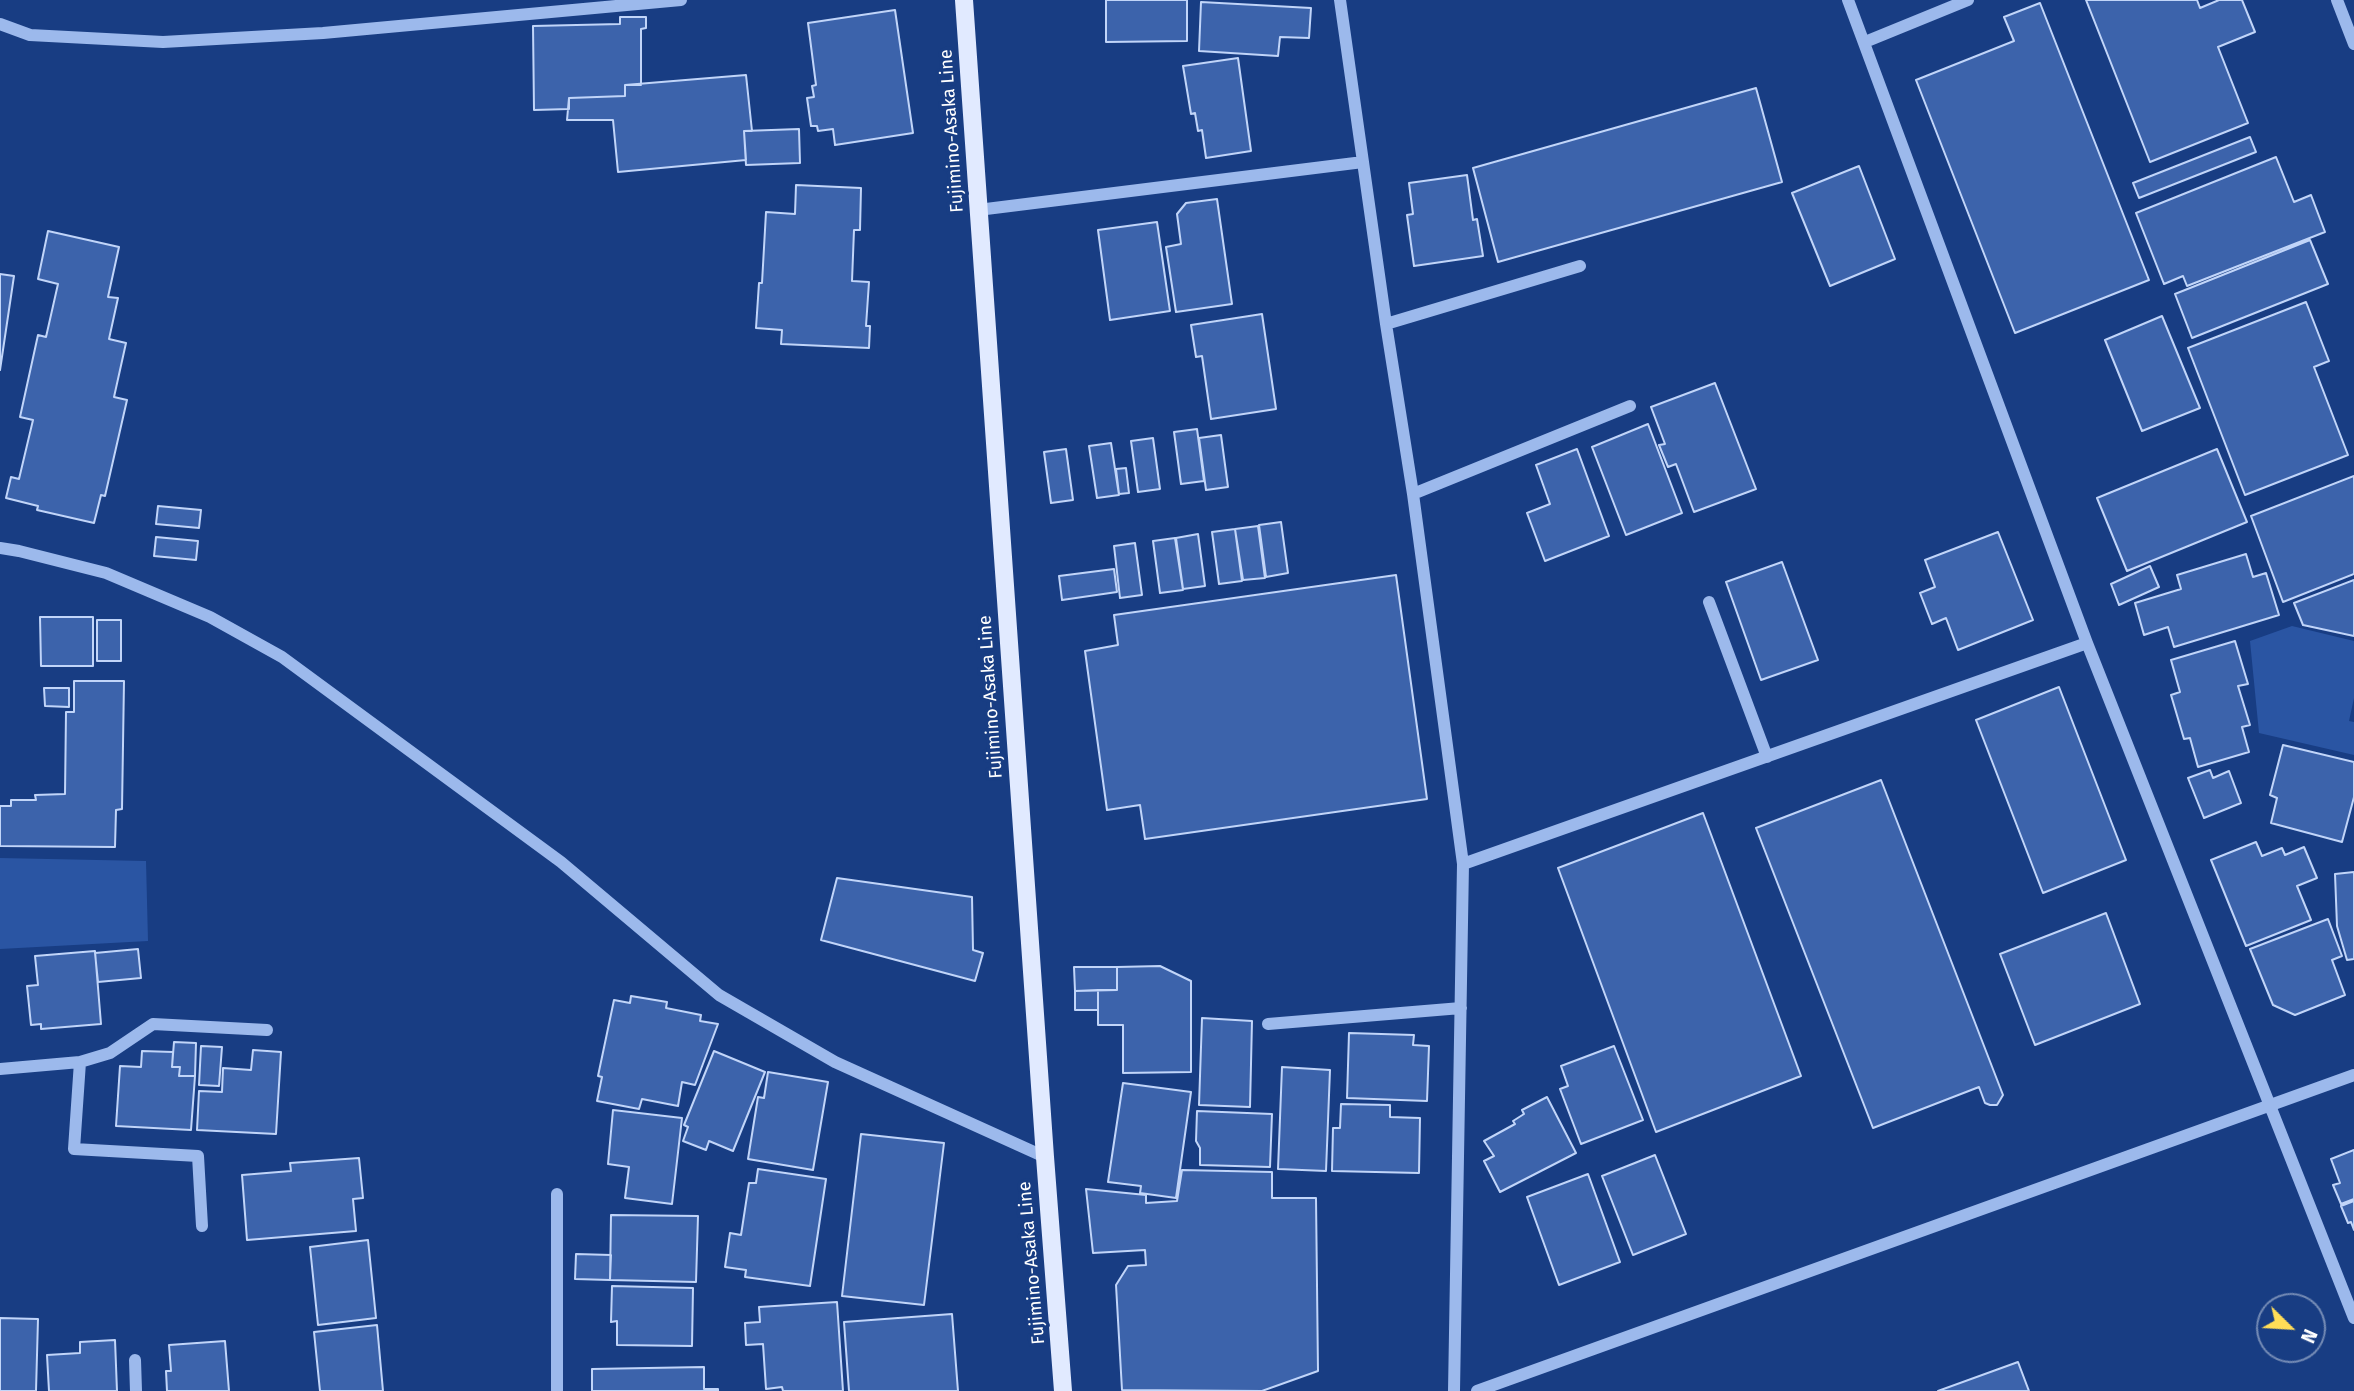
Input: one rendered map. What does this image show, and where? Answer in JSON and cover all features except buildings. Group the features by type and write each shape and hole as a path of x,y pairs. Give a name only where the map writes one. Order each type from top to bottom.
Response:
{"main road":[{"name":"Fujimino-Asaka Line","path":"964,0 1063,1391"}],"street":[{"path":"0,24 30,35 163,42 323,33 681,0"},
{"path":"1340,0 1413,494 1463,864 1454,1391"},
{"path":"1848,0 2087,643 2354,1318"},
{"path":"1865,42 1968,0"},
{"path":"2337,0 2354,44"},
{"path":"978,210 1363,162"},
{"path":"1386,324 1580,266"},
{"path":"1413,494 1630,406"},
{"path":"0,548 106,573 210,617 282,657 561,862 719,995 835,1062 1045,1157"},
{"path":"1709,602 1768,757"},
{"path":"1463,864 2087,643"},
{"path":"1268,1024 1461,1009"},
{"path":"0,1069 80,1062 110,1053 153,1024 267,1030"},
{"path":"80,1062 74,1149 198,1156 202,1226"},
{"path":"1477,1391 2354,1074"},
{"path":"557,1194 557,1391"},
{"path":"135,1360 136,1391"}],"shaded area":[{"path":"2292,626 2354,641 2354,698 2349,721 2354,722 2354,755 2259,733 2250,641"},
{"path":"0,858 146,861 148,941 0,949"}]}
